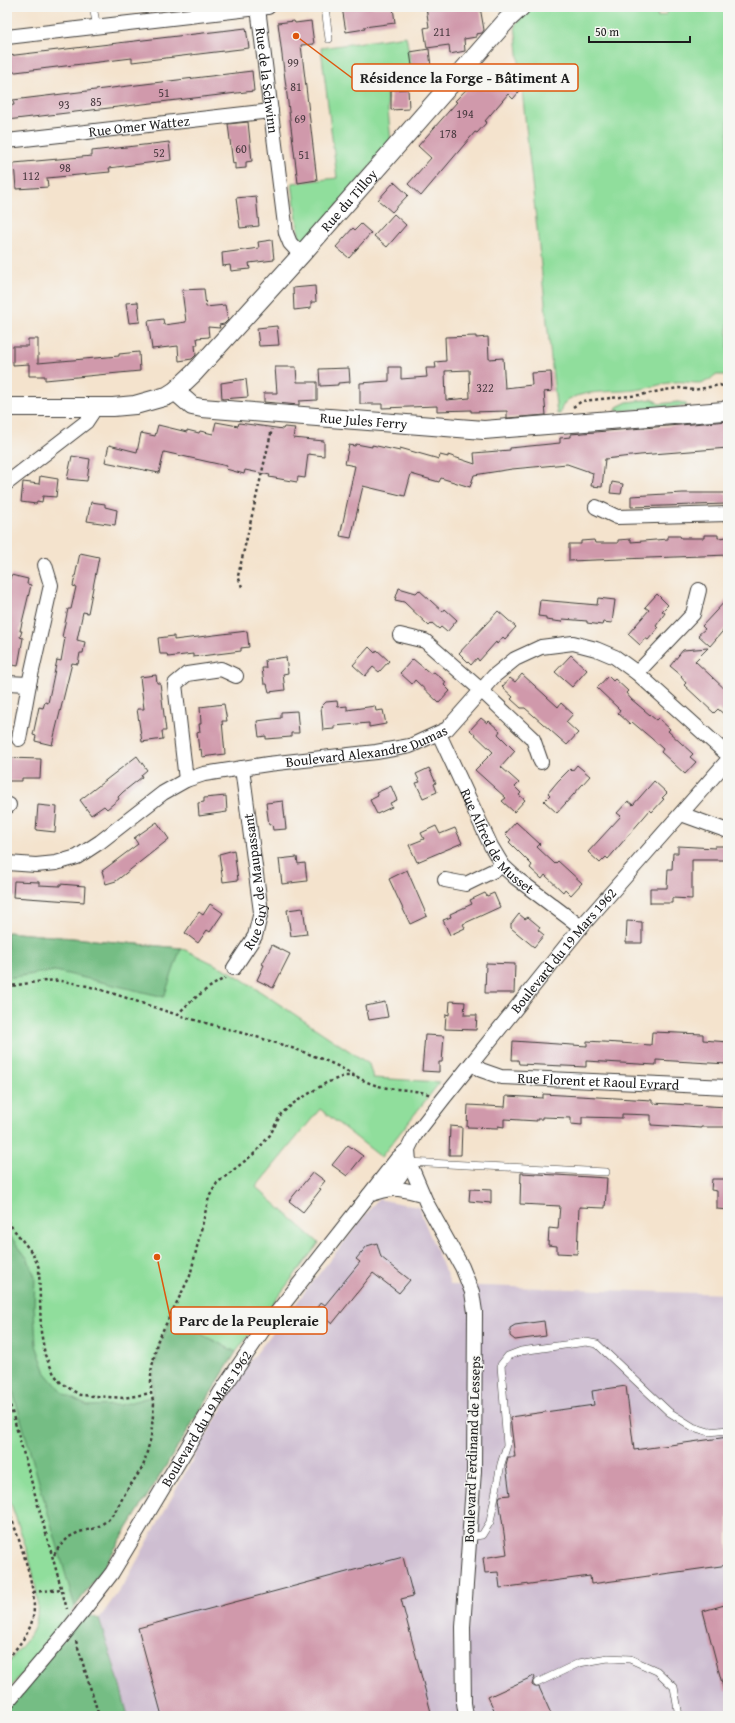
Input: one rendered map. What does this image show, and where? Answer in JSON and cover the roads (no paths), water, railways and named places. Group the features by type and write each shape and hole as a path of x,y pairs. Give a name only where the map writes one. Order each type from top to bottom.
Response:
{"street":[{"name":"Rue du Tilloy","path":"175,391 194,373 301,255 502,25 521,7"},
{"name":"Rue de la Schwinn","path":"7,37 97,27 190,12 263,8 271,111 286,233 290,243 301,255"},
{"name":"Rue Omer Wattez","path":"7,141 271,111"},
{"path":"7,407 126,406 144,404 159,400 175,391"},
{"name":"Rue Jules Ferry","path":"175,391 192,406 198,408 484,430 724,411 728,409"},
{"path":"7,483 86,422 94,407"},
{"path":"596,507 617,517 728,514"},
{"path":"19,739 29,684 51,585 45,565"},
{"path":"637,673 693,614 699,590"},
{"path":"400,635 425,641 480,690 533,739 541,762"},
{"name":"Boulevard Alexandre Dumas","path":"7,863 36,865 56,863 77,856 100,842 163,793 186,780 204,774 376,752 410,746 438,734 452,724 480,690 494,676 515,659 541,647 573,643 596,649 616,657 637,673 728,756"},
{"path":"186,780 176,684 187,674 221,669 236,676"},
{"path":"7,683 29,684"},
{"name":"Rue Alfred de Musset","path":"438,734 490,846 503,866 516,878 581,928"},
{"name":"Boulevard du 19 Mars 1962","path":"388,1188 399,1177 415,1135 443,1099 581,928 728,760"},
{"name":"Rue Guy de Maupassant","path":"231,972 255,936 261,912 242,768"},
{"path":"681,814 728,831"},
{"path":"445,880 466,884 503,866"},
{"name":"Rue Florent et Raoul Evrard","path":"472,1063 481,1070 502,1078 728,1087"},
{"path":"408,1156 422,1194"},
{"name":"Boulevard du 19 Mars 1962","path":"7,1702 62,1638 112,1573 220,1393 263,1330 397,1159 408,1156"},
{"name":"Boulevard du 19 Mars 1962","path":"370,1195 388,1188 400,1188 422,1194"},
{"name":"Boulevard Ferdinand de Lesseps","path":"422,1194 462,1267 472,1292 475,1312 474,1471 463,1627 464,1703 466,1716"}],"lane":[{"path":"93,7 97,27"},
{"path":"325,7 329,39"},
{"path":"408,1156 606,1172"},
{"path":"469,1537 482,1535 490,1522 501,1464 508,1444 500,1365 508,1356 521,1351 586,1342 597,1344 669,1412 693,1427 709,1432 728,1430"},
{"path":"537,1683 578,1663 608,1658 630,1659 657,1671 674,1686 679,1716"}],"place":[{"name":"Résidence la Forge - Bâtiment A","path":"296,36"},
{"name":"Parc de la Peupleraie","path":"157,1257"}]}
